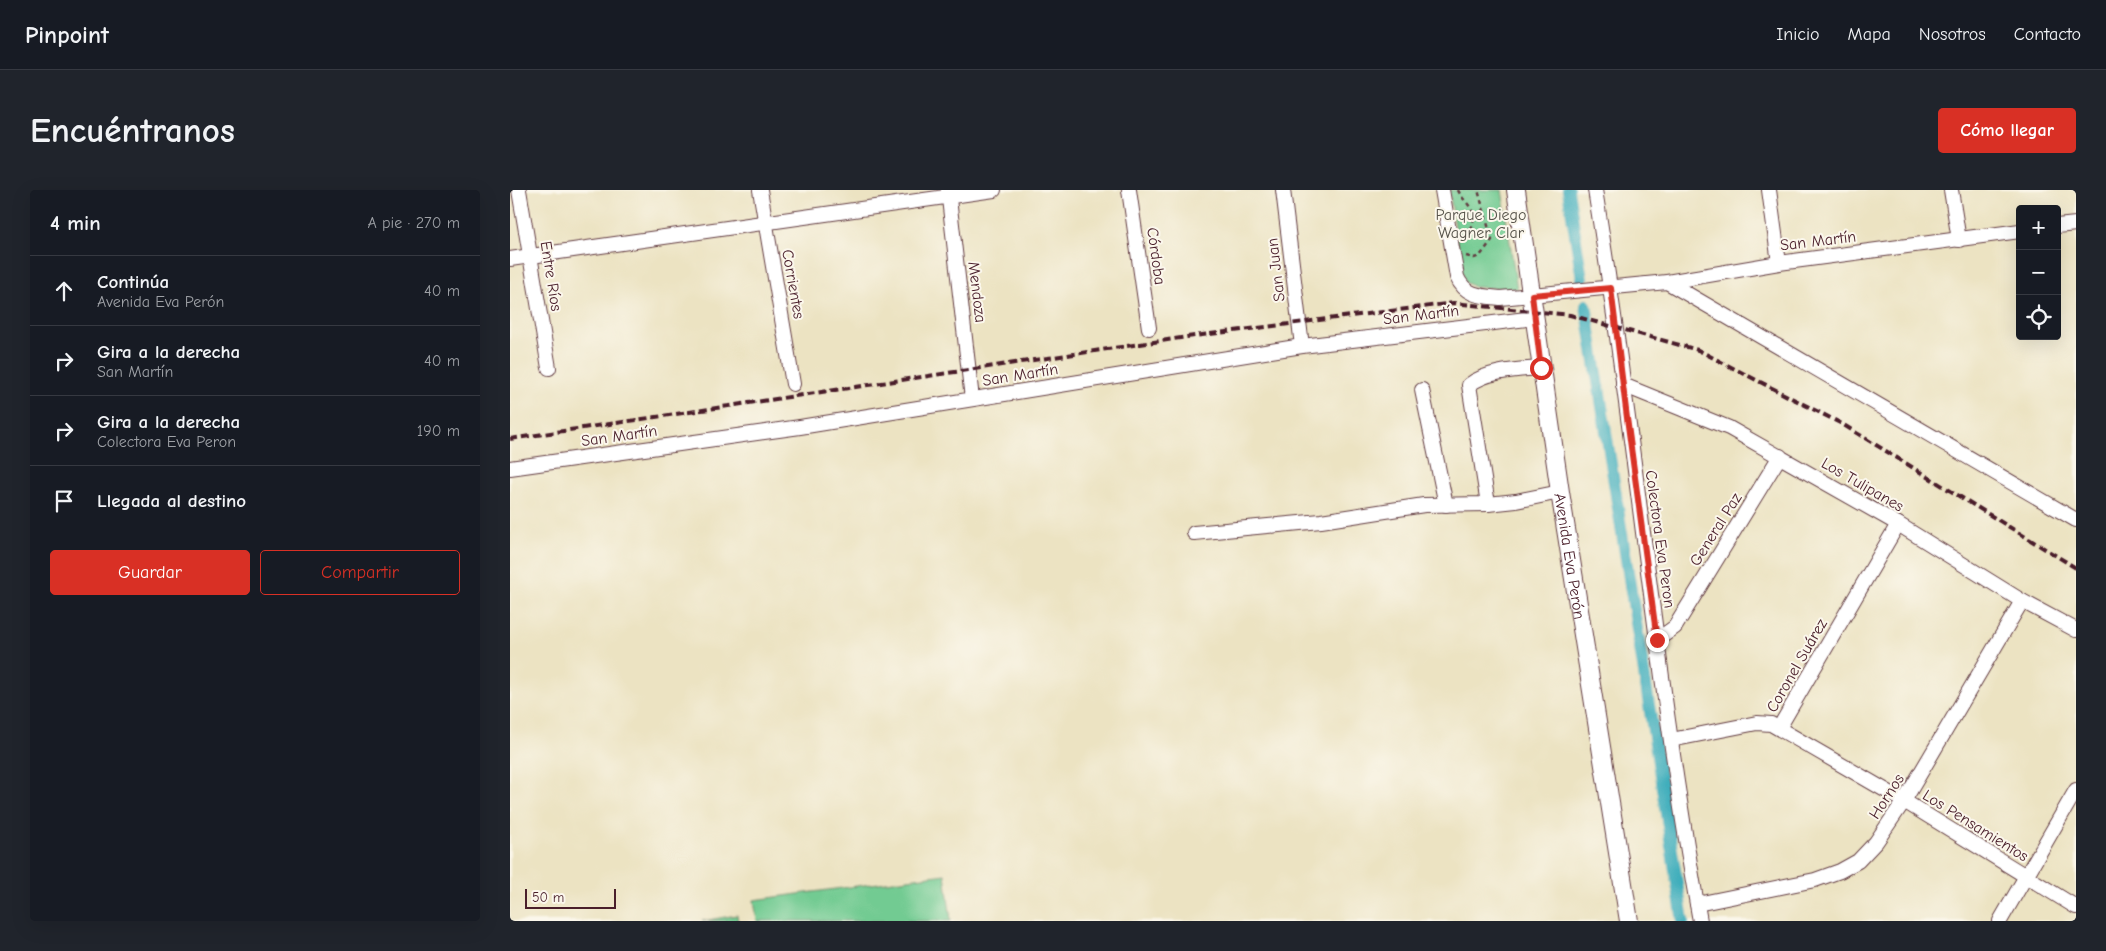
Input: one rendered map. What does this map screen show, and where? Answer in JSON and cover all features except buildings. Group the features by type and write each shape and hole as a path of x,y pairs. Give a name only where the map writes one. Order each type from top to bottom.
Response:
{"main road":[{"name":"Avenida Eva Perón","path":"1516,190 1560,492 1629,921"}],"street":[{"name":"Entre Ríos","path":"519,190 532,256 549,368"},
{"name":"Corrientes","path":"760,190 793,384"},
{"path":"510,259 766,224 948,193 994,190"},
{"name":"Córdoba","path":"1129,190 1149,328"},
{"name":"San Juan","path":"1283,190 1302,346"},
{"name":"San Martín","path":"1442,190 1457,277 1461,286 1467,292 1477,296 1500,298 1667,282 1779,263 2016,232"},
{"name":"Colectora Eva Peron","path":"1595,190 1611,288 1671,740 1700,921"},
{"path":"1769,190 1779,263"},
{"path":"1952,190 1959,240"},
{"name":"Mendoza","path":"948,193 972,399"},
{"path":"2061,226 2076,224"},
{"path":"1667,282 2074,515"},
{"name":"San Martín","path":"510,468 800,427 1302,346 1535,318"},
{"path":"1488,504 1470,385 1476,380 1512,370 1541,368"},
{"name":"Los Tulipanes","path":"1623,385 1705,417 1780,456 1898,524 2022,601 2076,630"},
{"path":"1422,390 1446,505"},
{"name":"General Paz","path":"1657,640 1675,627 1780,456"},
{"path":"1194,533 1321,521 1424,505 1488,504 1516,501 1560,492"},
{"name":"Coronel Suárez","path":"1671,740 1757,724 1771,724 1779,728 1898,524"},
{"name":"Hornos","path":"1697,904 1815,880 1840,871 1858,860 1876,842 1904,801 2022,601"},
{"name":"Los Pensamientos","path":"1779,728 1904,801 2076,908"},
{"path":"2000,921 2076,790"}],"path":[{"path":"1458,190 1471,208 1472,215 1472,228 1462,245"},
{"path":"1464,254 1474,258 1480,256 1492,240 1478,190"}],"green space":[{"name":"Parque Diego Wagner Clar","path":"1449,190 1502,190 1517,289 1474,287 1465,282"},
{"path":"945,874 951,921 757,921 754,900"},
{"path":"737,915 738,921 702,921"}],"waterway":[{"path":"1568,190 1582,279"},
{"path":"1586,305 1683,921"}],"railway":[{"path":"510,439 1187,337 1453,303 1570,315 1698,350 1842,424 2076,568"}],"route":[{"path":"1541,368 1532,295 1611,288 1657,640"}]}
